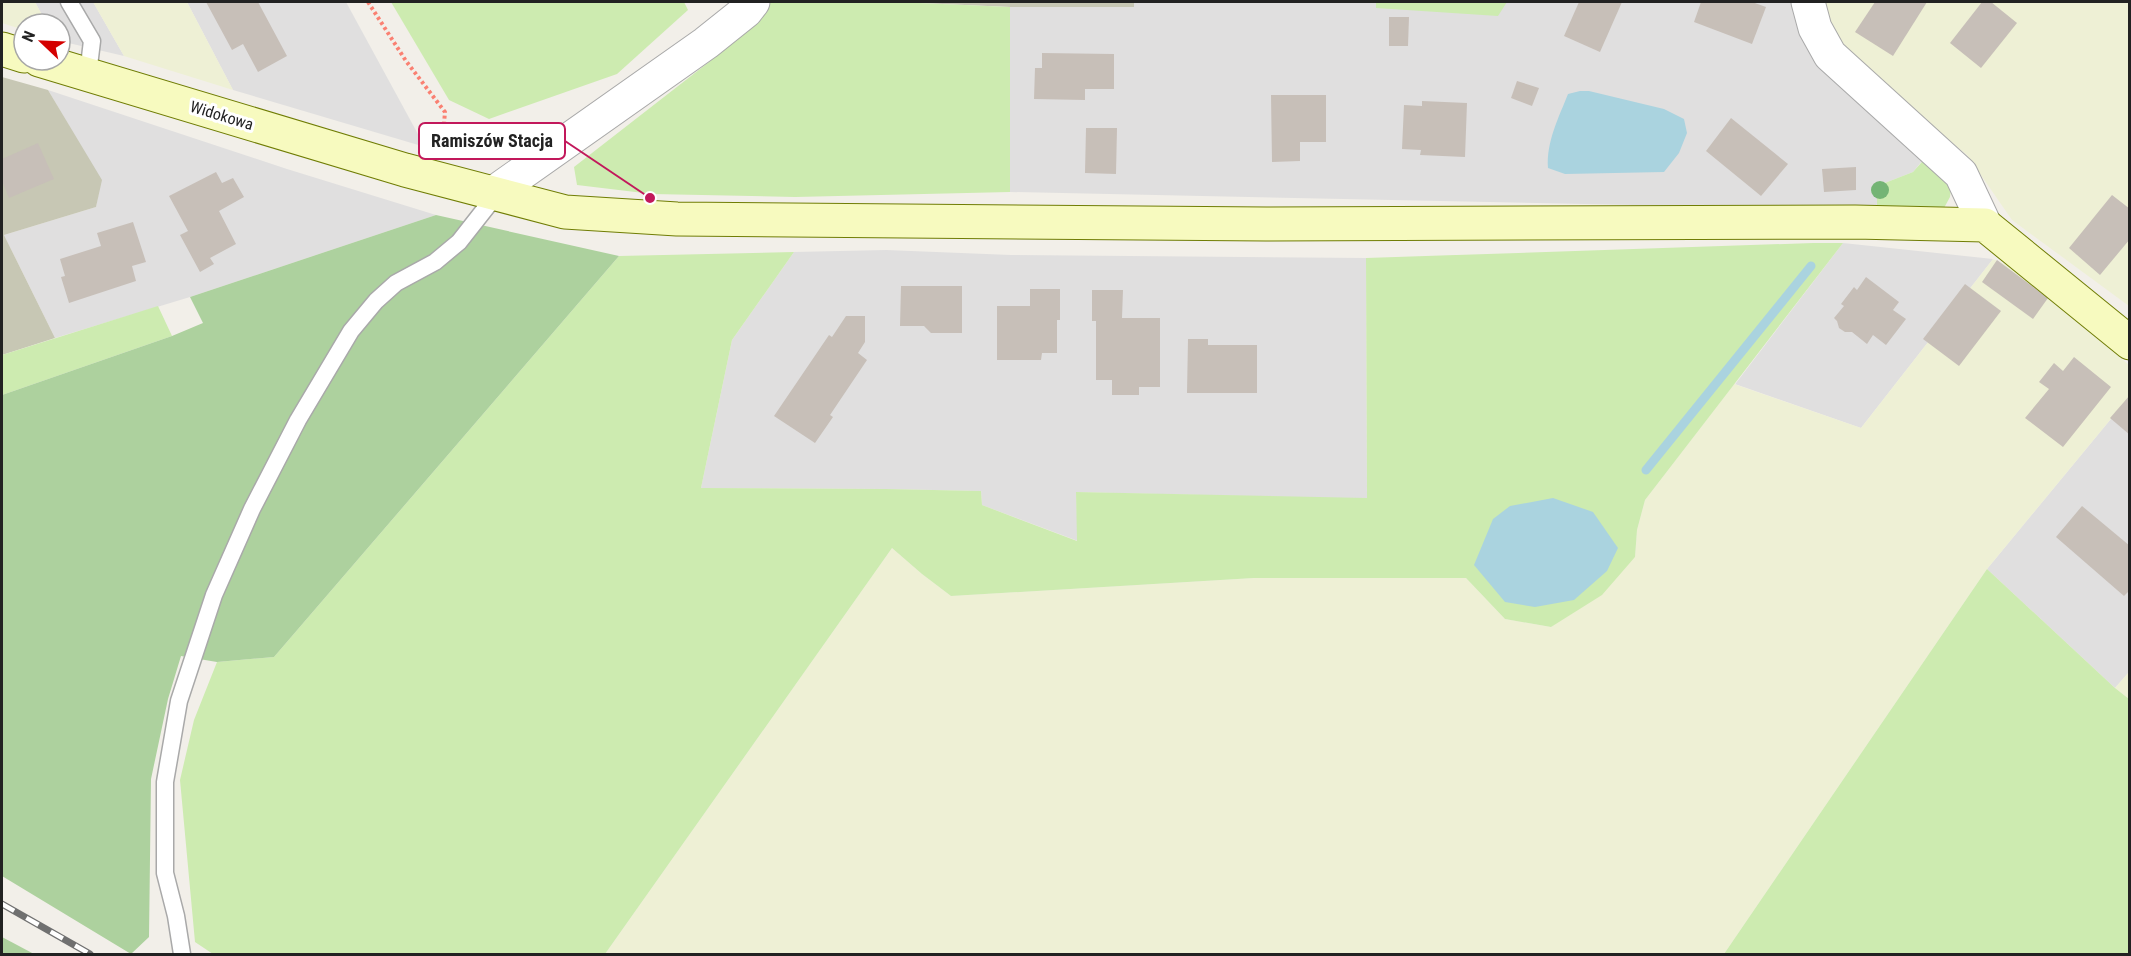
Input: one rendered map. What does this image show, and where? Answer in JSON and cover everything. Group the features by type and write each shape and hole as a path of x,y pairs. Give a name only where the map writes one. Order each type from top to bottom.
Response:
{"street":[{"path":"494,195 706,43 753,2"},
{"path":"1808,2 1815,28 1830,55 1962,174 1985,225 2130,343"},
{"name":"Widokowa","path":"72,69 439,180 566,212 677,219 1266,224 1855,222 1985,225"}],"lane":[{"path":"69,2 92,41 88,74"},
{"path":"182,954 176,916 165,873 165,782 179,701 214,595 252,509 298,420 351,331 376,301 396,283 435,262 459,242 494,195"}],"path":[{"path":"368,2 406,61 445,112 439,180"}],"shaded area":[{"path":"2,2 35,2 40,12 12,12 12,26 2,23"},
{"path":"35,2 93,2 124,56 72,44 72,12 40,12"},
{"path":"93,2 187,2 233,90 124,56"},
{"path":"187,2 346,2 425,147 233,90"},
{"path":"897,2 1134,2 1134,7 1010,7"},
{"path":"1134,2 1821,2 1837,46 1943,135 1913,172 1877,186 1877,210 1010,192 1010,7 1134,7"},
{"path":"1821,2 2129,2 2129,306 2012,220 1967,155 1836,46"},
{"path":"2,77 48,90 102,180 96,207 4,235 55,338 2,355"},
{"path":"48,90 287,169 436,215 190,297 55,338 4,235 96,207 101,180"},
{"path":"1843,243 1993,259 1861,428 1735,384"},
{"path":"886,250 1011,255 1366,258 1367,499 1076,492 1078,541 982,505 981,491 701,488 732,340 794,252"},
{"path":"1993,259 2010,266 2129,365 2129,397 1987,569 1724,954 605,954 892,548 951,596 1255,578 1466,578 1505,619 1551,627 1635,557 1637,530 1645,500 1734,384 1861,428"},
{"path":"2129,397 2129,672 2115,688 1987,569"},
{"path":"2129,672 2129,699 2115,688"}],"green space":[{"path":"391,2 684,2 688,10 617,74 489,119 449,100"},
{"path":"761,2 897,2 1010,7 1010,192 795,197 652,194 577,185 574,167 709,62"},
{"path":"1376,2 1507,2 1498,16 1376,8"},
{"path":"1928,155 1951,187 1950,197 1944,208 1877,210 1877,186 1913,172"},
{"path":"436,215 619,256 274,657 217,662 181,656 168,699 151,779 149,937 131,954 2,876 2,395 203,323 190,297"},
{"path":"1843,243 1645,500 1637,530 1635,557 1602,595 1551,627 1505,619 1466,578 1254,578 951,596 892,548 605,954 213,954 195,942 180,780 194,720 217,662 274,657 619,256 794,252 732,340 701,488 981,491 982,505 1077,541 1076,492 1367,498 1366,258"},
{"path":"158,306 172,336 2,395 2,355"},
{"path":"1987,569 2129,699 2129,954 1724,954"},
{"path":"2,937 34,954 2,954"}],"water":[{"path":"1589,91 1664,109 1684,119 1687,133 1679,153 1664,172 1565,174 1548,168 1551,139 1568,94"},
{"path":"1553,498 1593,512 1618,548 1607,571 1574,600 1535,607 1505,602 1474,565 1493,519 1510,506"}],"building":[{"path":"206,2 258,2 287,56 258,72 243,44 232,50"},
{"path":"1579,2 1622,2 1600,52 1564,36"},
{"path":"1701,2 1752,2 1766,7 1752,44 1694,22"},
{"path":"1875,2 1927,2 1893,56 1855,32"},
{"path":"1982,2 1991,2 2017,23 1981,68 1950,43"},
{"path":"1389,17 1409,17 1408,46 1389,46"},
{"path":"1042,53 1114,54 1114,89 1085,89 1085,100 1034,99 1035,68 1042,68"},
{"path":"1517,81 1539,88 1532,106 1511,98"},
{"path":"1271,95 1326,95 1326,142 1300,142 1300,161 1272,162"},
{"path":"1422,101 1467,103 1465,157 1420,155 1421,150 1402,149 1404,105 1422,106"},
{"path":"1731,118 1788,164 1761,196 1706,151"},
{"path":"1086,128 1117,128 1116,174 1085,173"},
{"path":"38,143 54,179 9,198 2,181 2,159"},
{"path":"1856,167 1856,190 1824,192 1822,169"},
{"path":"216,172 222,183 233,178 244,197 219,211 236,244 210,258 214,264 200,272 180,235 188,231 169,196"},
{"path":"2112,195 2130,209 2130,239 2100,275 2069,248"},
{"path":"133,222 146,262 132,266 136,281 69,303 61,277 65,276 60,259 101,246 97,233"},
{"path":"1997,260 2048,298 2033,319 1982,282"},
{"path":"1866,277 1899,302 1893,310 1906,319 1886,345 1873,335 1867,344 1852,332 1845,332 1839,328 1834,318 1844,306 1841,304 1854,287 1857,290"},
{"path":"1965,284 2001,311 1959,366 1923,339"},
{"path":"901,286 962,286 962,333 931,333 924,326 900,326"},
{"path":"1030,289 1060,289 1057,353 1042,353 1041,360 997,360 997,306 1030,306"},
{"path":"1092,290 1123,290 1122,318 1160,318 1160,387 1139,387 1139,395 1112,395 1112,380 1096,380 1096,321 1092,321"},
{"path":"846,316 865,316 865,342 858,353 867,360 830,415 833,417 815,443 774,416 829,335 832,337"},
{"path":"1188,339 1208,339 1208,345 1257,345 1257,393 1187,393"},
{"path":"2074,357 2111,387 2063,447 2025,418 2049,389 2039,382 2054,363 2063,371"},
{"path":"2130,395 2130,435 2110,418"},
{"path":"2082,506 2130,546 2130,590 2124,596 2056,537"}],"waterway":[{"path":"1646,470 1811,266"}],"railway":[{"path":"2,904 90,954"}],"place":[{"name":"Ramiszów Stacja","path":"650,198"}]}
